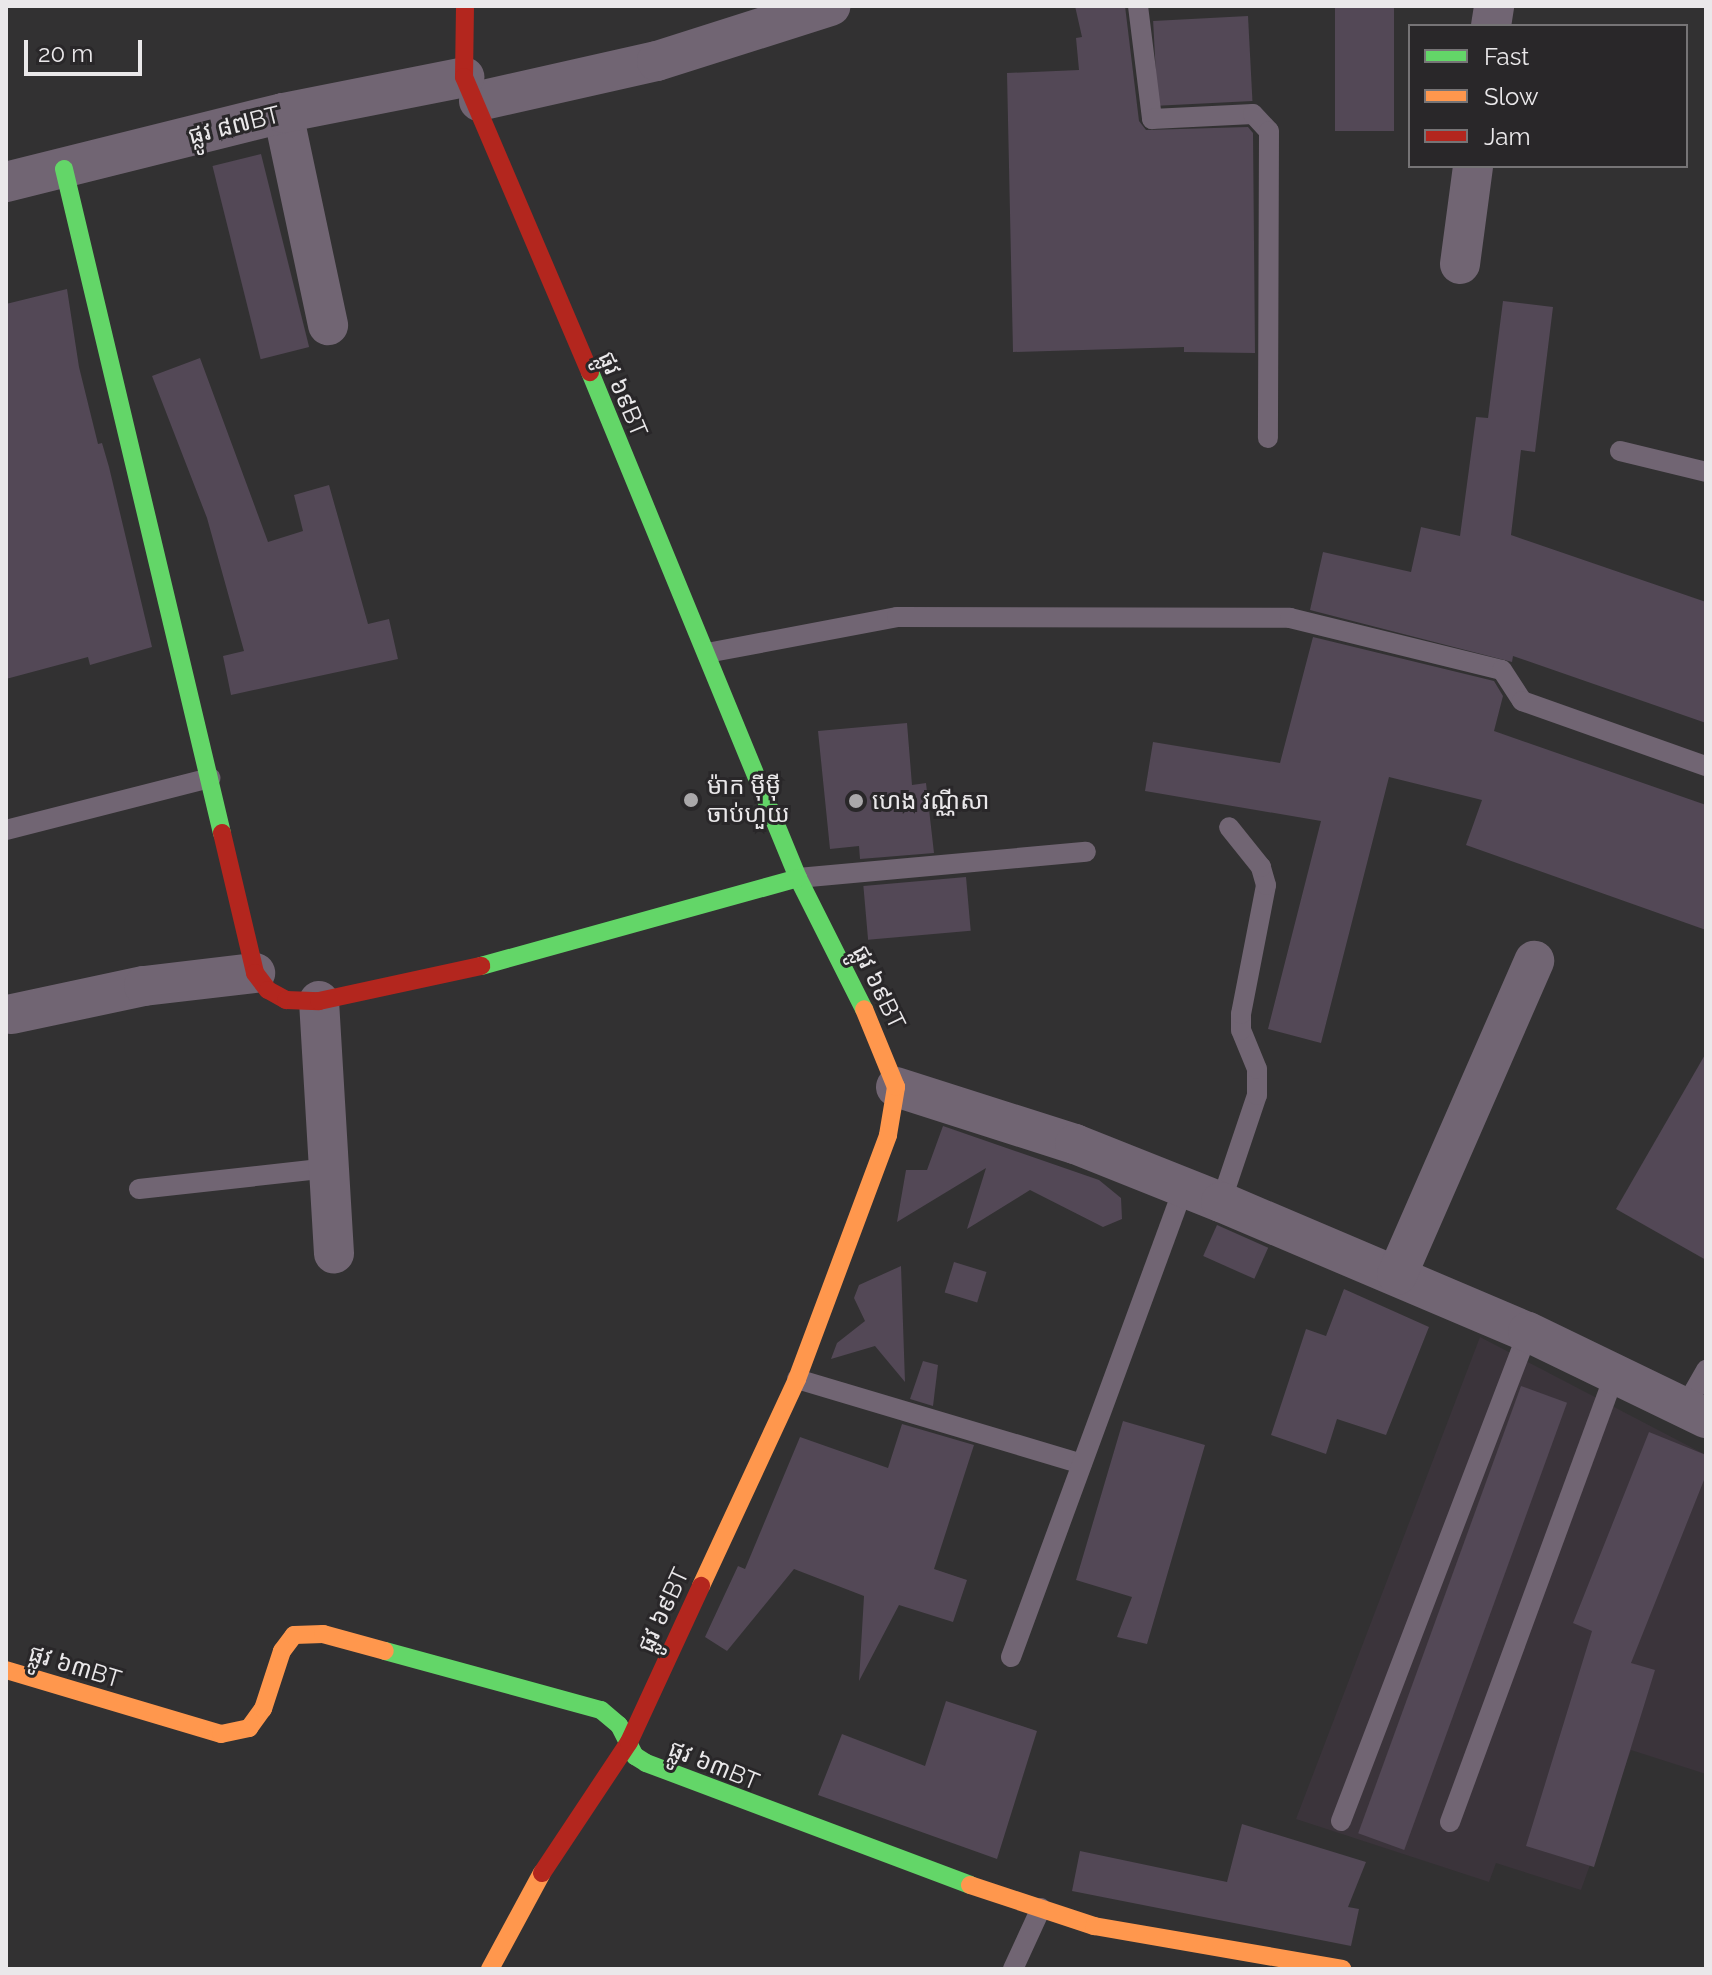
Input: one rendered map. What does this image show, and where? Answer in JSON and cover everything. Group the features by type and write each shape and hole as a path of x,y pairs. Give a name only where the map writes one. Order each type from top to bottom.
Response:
{"street":[{"name":"ផ្លូវ ៦៩BT","path":"465,6 471,89 798,878 873,1027 896,1087 888,1135 797,1379 629,1742 560,1839 490,1969"},
{"name":"ផ្លូវ ៨៧BT","path":"6,182 283,113 657,61 830,6"},
{"path":"283,113 328,325"},
{"path":"1460,264 1473,168"},
{"path":"64,169 255,973 268,990 286,1000 319,1001 516,959 798,878"},
{"path":"1397,1275 1534,961"},
{"path":"12,1014 144,986 255,973"},
{"path":"319,1001 334,1254"},
{"path":"896,1087 1075,1144 1221,1202 1528,1332 1695,1413"},
{"name":"ផ្លូវ ៦៣BT","path":"6,1670 221,1734 249,1728 263,1709 282,1651 294,1635 323,1634 601,1710 629,1742 635,1756 674,1774 878,1854 1094,1926 1342,1969"}],"lane":[{"path":"1138,6 1152,119 1253,114 1269,131 1268,438"},
{"path":"1620,451 1706,472"},
{"path":"707,653 897,617 1290,618 1502,670 1522,701 1706,766"},
{"path":"6,830 210,778"},
{"path":"1221,1202 1257,1095 1257,1069 1241,1030 1241,1014 1266,885 1261,867 1229,827"},
{"path":"798,878 1086,852"},
{"path":"139,1189 329,1168"},
{"path":"1011,1657 1184,1188"},
{"path":"1341,1821 1528,1332"},
{"path":"1695,1413 1706,1370"},
{"path":"1450,1822 1615,1373"},
{"path":"797,1379 1082,1464"},
{"path":"1013,1969 1041,1908"}],"shaded area":[{"path":"1480,1337 1706,1455 1706,1774 1631,1750 1581,1890 1496,1863 1489,1882 1296,1819"}],"building":[{"path":"1075,6 1125,6 1139,121 1146,130 1248,127 1253,133 1255,353 1184,352 1184,347 1013,352 1007,73 1079,70 1076,38 1082,37"},
{"path":"1335,6 1394,6 1394,131 1335,131"},
{"path":"1248,16 1252,101 1158,106 1153,21"},
{"path":"261,154 309,347 261,359 212,166"},
{"path":"67,289 79,367 98,444 102,443 109,467 152,647 90,665 88,657 6,679 6,304"},
{"path":"1503,301 1553,307 1535,452 1521,450 1511,535 1706,602 1706,723 1513,656 1512,662 1310,610 1323,552 1411,572 1421,527 1460,536 1476,417 1488,418"},
{"path":"200,358 268,542 303,531 294,495 329,485 368,624 389,619 398,659 231,695 223,656 244,651 207,518 152,376"},
{"path":"1313,637 1494,681 1503,696 1494,731 1706,805 1706,930 1466,845 1482,800 1389,777 1321,1043 1268,1029 1321,821 1145,791 1153,742 1280,763"},
{"path":"907,723 912,785 926,783 934,853 860,859 859,846 830,849 818,731"},
{"path":"966,877 971,931 868,940 863,886"},
{"path":"1706,1053 1706,1260 1616,1209"},
{"path":"943,1126 1099,1180 1121,1198 1122,1219 1103,1227 1030,1190 967,1229 986,1168 897,1222 906,1170 927,1170"},
{"path":"1217,1225 1268,1248 1254,1279 1203,1256"},
{"path":"954,1262 987,1272 977,1303 945,1293"},
{"path":"901,1266 905,1382 875,1346 831,1359 837,1343 865,1321 854,1298 859,1285"},
{"path":"1344,1289 1429,1327 1386,1435 1337,1419 1326,1454 1271,1435 1306,1329 1326,1336"},
{"path":"923,1361 938,1365 933,1406 910,1399"},
{"path":"1521,1386 1567,1403 1404,1850 1358,1833"},
{"path":"1123,1421 1205,1445 1147,1644 1117,1637 1132,1597 1076,1580"},
{"path":"902,1424 974,1445 934,1569 967,1580 953,1622 899,1605 859,1681 864,1596 794,1569 727,1651 705,1637 738,1566 745,1569 800,1437 888,1468"},
{"path":"1649,1432 1706,1455 1706,1475 1631,1663 1655,1670 1594,1867 1526,1846 1592,1631 1573,1623"},
{"path":"946,1701 1037,1731 997,1859 818,1795 842,1734 925,1766"},
{"path":"1242,1824 1366,1862 1348,1907 1359,1909 1351,1946 1072,1891 1080,1851 1227,1882"}],"traffic: fast":[{"path":"64,169 222,833"},
{"path":"590,372 798,878 864,1009"},
{"path":"481,966 798,878"},
{"path":"385,1651 601,1710 619,1725 635,1756 646,1763 970,1885"}],"traffic: slow":[{"path":"701,1586 797,1379 888,1135 896,1087 864,1009"},
{"path":"6,1670 221,1734 249,1728 263,1709 282,1651 294,1635 323,1634 385,1651"},
{"path":"490,1969 542,1873"},
{"path":"970,1885 1094,1926 1342,1969"}],"traffic: jam":[{"path":"465,6 464,77 590,372"},
{"path":"222,833 255,973 268,990 286,1000 319,1001 481,966"},
{"path":"542,1873 629,1742 701,1586"}],"place":[{"name":"ម៉ាក ម៉ីម៉ី ចាប់ហួយ","path":"691,800"},
{"name":"ហេង វណ្ណីសា","path":"856,801"}]}
